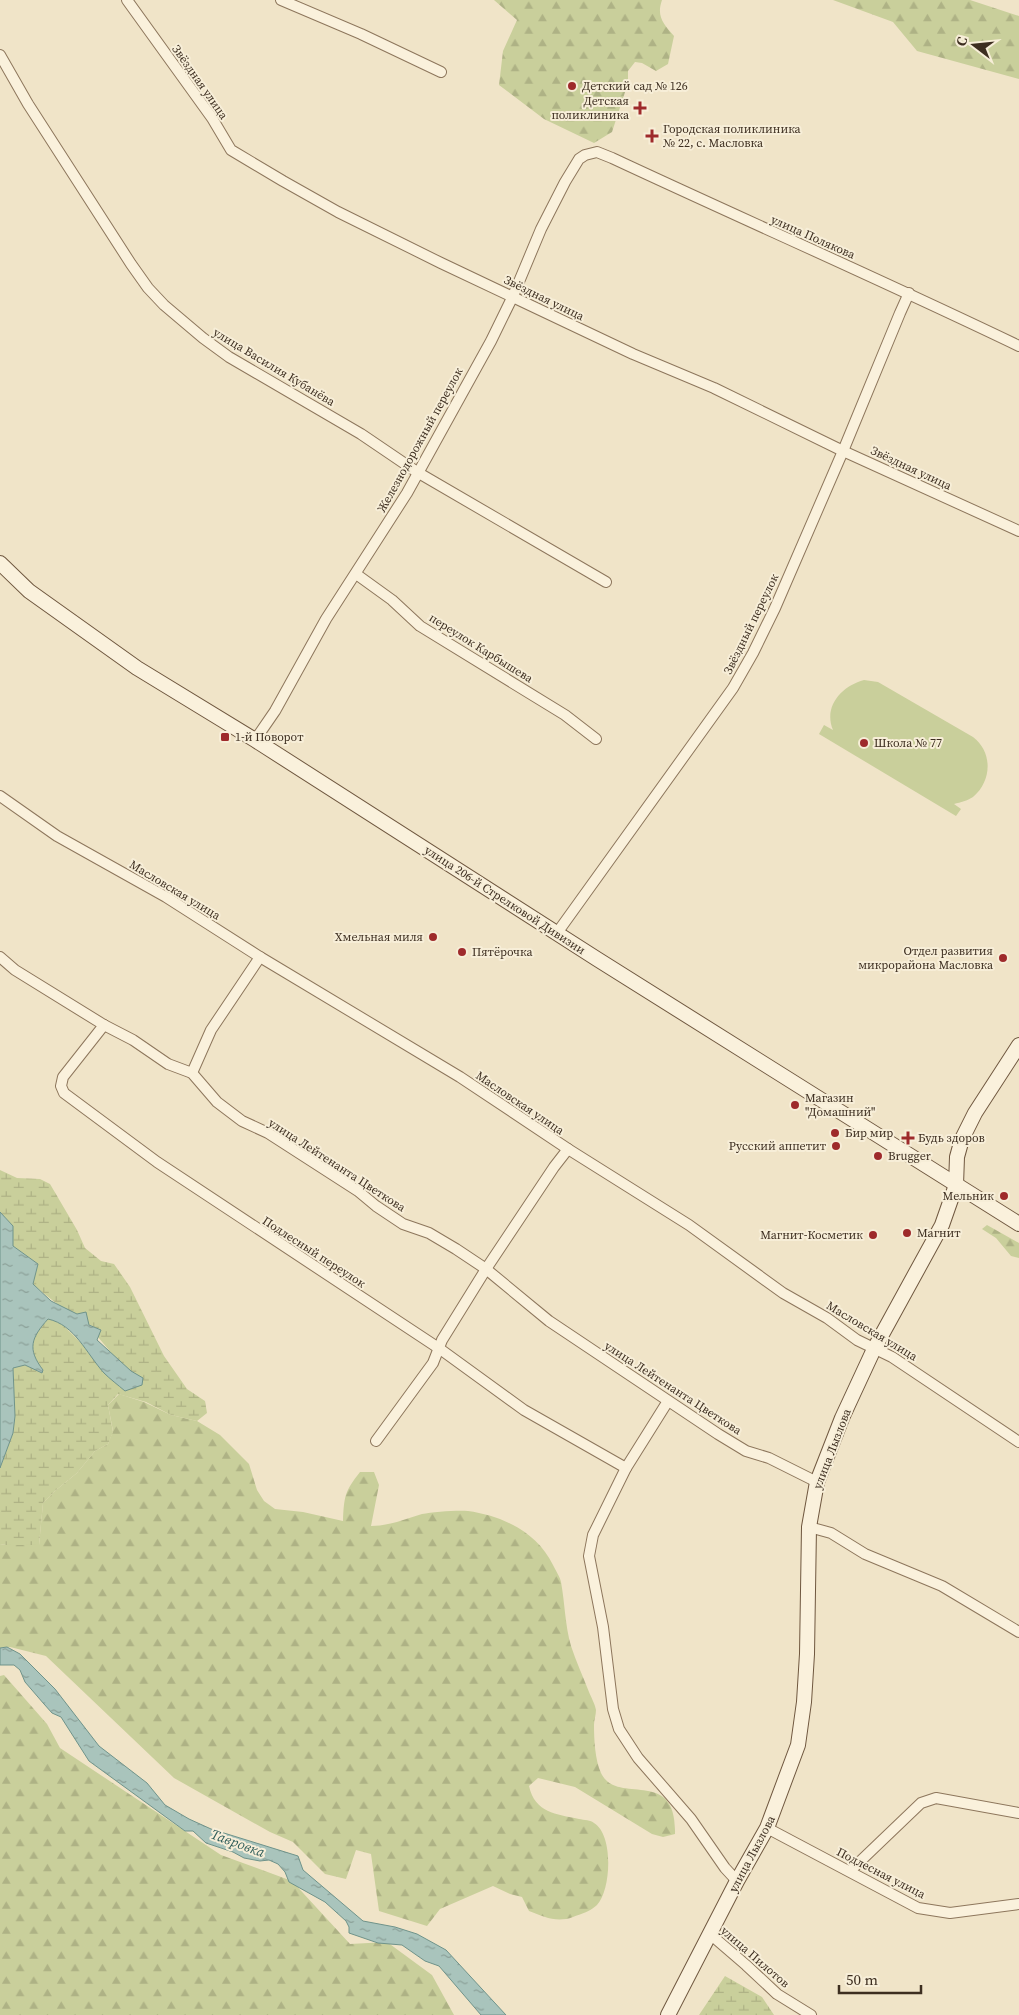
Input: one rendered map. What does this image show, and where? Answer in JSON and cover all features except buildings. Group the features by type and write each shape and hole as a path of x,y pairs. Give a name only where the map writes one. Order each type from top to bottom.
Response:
{"main road":[{"name":"улица 206-й Стрелковой Дивизии","path":"0,563 29,591 137,668 255,740 1019,1224"},
{"name":"улица Лызлова","path":"668,2015 737,1881 767,1828 798,1745 804,1702 807,1654 809,1527 817,1482 842,1418 874,1349 942,1224 956,1185 957,1157 962,1139 975,1113 1019,1045"}],"street":[{"name":"Звёздная улица","path":"127,0 212,118 231,150 338,212 441,263 633,354 782,420 843,451 1019,531"},
{"path":"281,0 361,34 442,72"},
{"name":"улица Василия Кубанёва","path":"0,55 37,119 126,256 148,288 164,305 229,357 361,434 416,472 606,582"},
{"name":"Железнодорожный переулок","path":"255,740 275,710 326,619 406,493 416,472 491,341 513,296 541,229 565,182 579,159 585,155 597,152"},
{"name":"улица Полякова","path":"597,152 909,293 1019,346"},
{"name":"Звёздный переулок","path":"557,933 733,688 753,652 775,608 909,293"},
{"name":"переулок Карбышева","path":"356,574 392,600 420,626 565,715 596,739"},
{"name":"Масловская улица","path":"0,796 57,836 166,897 260,957 460,1077 568,1149 689,1225 783,1293 827,1318 857,1340 892,1357 1019,1442"},
{"path":"192,1073 211,1030 260,957"},
{"name":"улица Лейтенанта Цветкова","path":"0,958 15,970 104,1025 133,1040 168,1064 192,1073 217,1102 242,1121 268,1133 358,1191 403,1224 429,1233 486,1269 549,1321 668,1401 746,1451 769,1458 817,1482"},
{"name":"Подлесный переулок","path":"104,1025 62,1077 61,1086 64,1092 157,1162 440,1348 524,1410 626,1468"},
{"path":"376,1441 433,1362 442,1340 486,1269 568,1149"},
{"path":"668,1401 626,1468 593,1535 589,1556 603,1627 613,1709 619,1729 638,1758 691,1819 725,1868 737,1881"},
{"path":"809,1527 831,1533 865,1554 942,1586 1019,1632"},
{"path":"850,1871 910,1813 921,1804 936,1798 1019,1813"},
{"name":"Подлесная улица","path":"767,1828 918,1908 950,1913 1019,1904"},
{"name":"улица Пилотов","path":"710,1934 776,1994 810,2015"}],"green space":[{"name":"Детский сад № 126","path":"494,0 662,0 660,11 662,20 674,36 668,64 656,71 642,63 635,62 628,71 628,83 612,132 594,143 544,119 499,85 503,51 517,20"},
{"path":"833,0 970,0 1019,16 1019,79 917,51 893,22"},
{"path":"864,680 878,682 973,737 980,743 987,758 987,775 984,783 973,797 954,804 961,809 956,816 819,734 824,725 833,730 831,713 836,698 848,687"},
{"path":"0,1170 17,1178 40,1179 50,1184 77,1230 85,1248 101,1261 114,1264 130,1287 164,1356 187,1389 205,1401 207,1413 197,1421 171,1415 146,1402 118,1394 108,1405 113,1432 108,1444 95,1451 77,1473 43,1503 39,1545 0,1544 0,1468 13,1433 15,1416 13,1368 25,1365 42,1373 43,1370 35,1356 33,1344 38,1332 48,1319 60,1322 82,1344 131,1371 113,1355 98,1337 100,1330 65,1310 33,1284 38,1264 13,1246 13,1226 0,1212"},
{"path":"987,1225 1019,1243 1019,1258 1011,1256 996,1238 982,1229"},
{"path":"119,1394 144,1402 171,1415 197,1421 220,1435 249,1464 257,1490 264,1501 275,1509 303,1512 343,1521 345,1500 351,1484 360,1472 374,1472 379,1485 371,1526 391,1524 427,1513 468,1511 494,1517 518,1528 528,1535 546,1553 560,1580 571,1646 596,1710 594,1725 595,1743 597,1762 601,1773 609,1783 620,1787 657,1793 667,1800 673,1813 675,1834 663,1837 652,1834 575,1787 538,1778 529,1786 536,1802 541,1807 548,1811 593,1822 600,1829 605,1839 608,1863 607,1876 602,1898 597,1905 586,1912 567,1919 551,1918 529,1911 522,1897 493,1886 440,1909 427,1926 379,1911 371,1854 356,1850 346,1879 325,1874 293,1842 270,1832 174,1778 46,1656 10,1647 0,1648 0,1544 39,1545 43,1503 77,1473 95,1451 108,1444 113,1431 108,1405"},
{"path":"4,1675 47,1724 60,1748 221,1855 292,1881 350,1944 387,1942 432,1975 454,2015 0,2015 0,1676"},
{"path":"725,1976 762,1997 774,2015 699,2015"}],"water":[{"path":"0,1212 13,1226 13,1246 38,1264 33,1284 51,1301 77,1314 86,1312 89,1325 101,1330 97,1340 131,1371 143,1378 142,1385 125,1391 104,1373 73,1333 66,1327 48,1319 38,1332 33,1344 35,1356 43,1370 42,1373 25,1365 13,1368 15,1416 13,1433 0,1468"},
{"name":"Тавровка","path":"7,1647 20,1654 55,1689 99,1746 147,1783 165,1805 211,1829 298,1856 303,1870 363,1921 395,1927 417,1934 446,1950 506,2015 481,2015 439,1966 425,1961 402,1945 378,1943 349,1933 346,1921 325,1902 289,1882 285,1872 278,1864 269,1860 260,1861 244,1858 233,1852 206,1843 193,1831 185,1831 89,1761 61,1717 52,1713 44,1704 25,1682 20,1670 14,1665 0,1665 0,1648"}],"place":[{"name":"Детский сад № 126","path":"572,86"},
{"name":"Детская поликлиника","path":"640,108"},
{"name":"Городская поликлиника № 22, с. Масловка","path":"652,136"},
{"name":"1-й Поворот","path":"225,737"},
{"name":"Школа № 77","path":"864,743"},
{"name":"Хмельная миля","path":"433,937"},
{"name":"Пятёрочка","path":"462,952"},
{"name":"Отдел развития микрорайона Масловка","path":"1003,958"},
{"name":"Магазин \"Домашний\"","path":"795,1105"},
{"name":"Бир мир","path":"835,1133"},
{"name":"Будь здоров","path":"908,1138"},
{"name":"Русский аппетит","path":"836,1146"},
{"name":"Brugger","path":"878,1156"},
{"name":"Мельник","path":"1004,1196"},
{"name":"Магнит","path":"907,1233"},
{"name":"Магнит-Косметик","path":"873,1235"}]}
